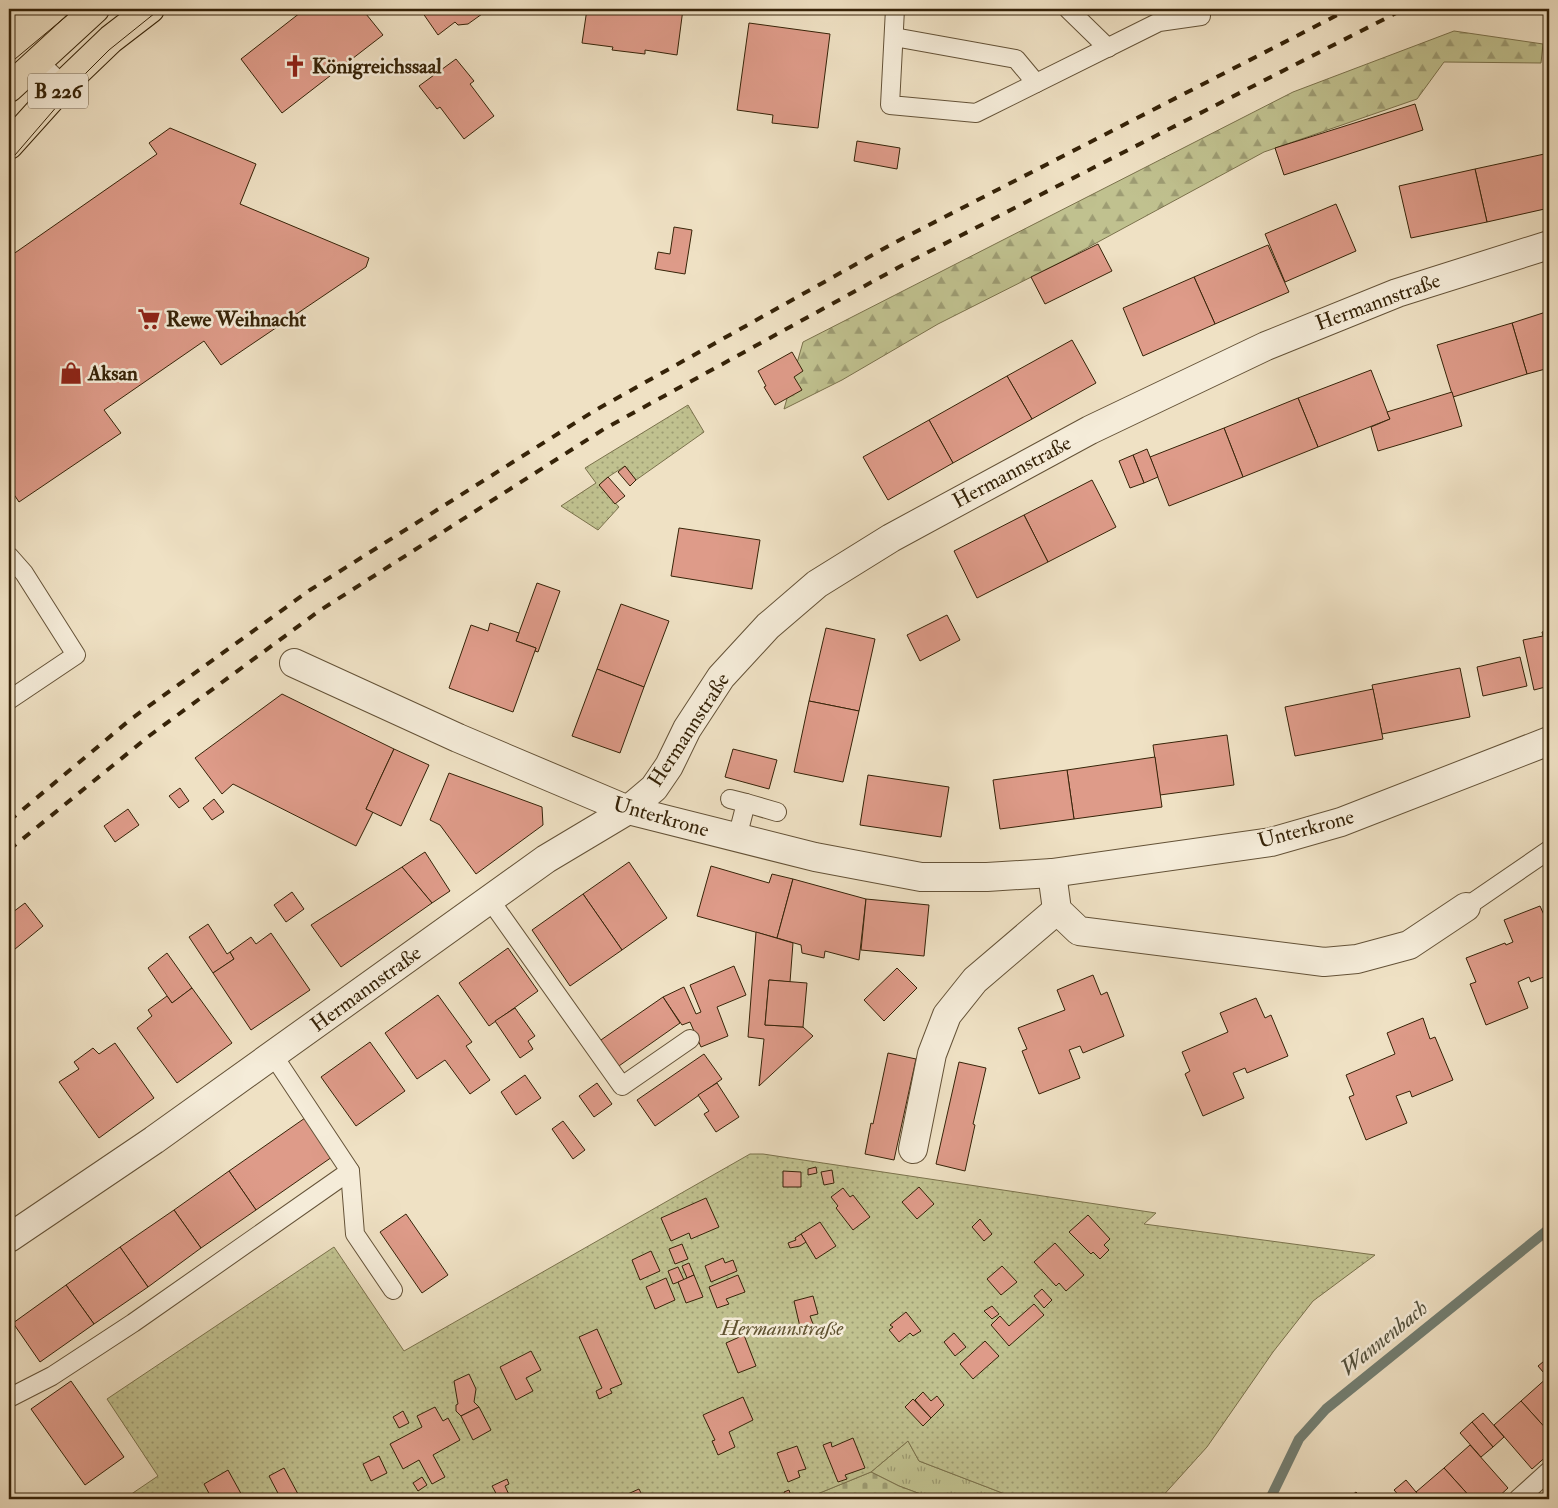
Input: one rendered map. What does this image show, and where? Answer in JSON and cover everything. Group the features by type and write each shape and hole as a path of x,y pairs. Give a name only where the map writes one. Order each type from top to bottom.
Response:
{"main road":[{"name":"B 226","path":"9,88 95,9"},
{"name":"B 226","path":"9,145 63,85 111,39 150,9"}],"street":[{"name":"Hermannstraße","path":"9,1238 154,1140 546,859 628,810 654,788 669,766 687,729 721,677 768,626 817,584 891,538 1090,430 1274,342 1397,293 1549,245"},
{"name":"Unterkrone","path":"294,663 458,738 628,810 815,857 921,877 987,877 1052,873 1271,842 1341,822 1549,741"},
{"path":"1052,873 1057,910 1079,931 1324,962 1357,958 1409,945 1466,907"},
{"path":"913,1149 932,1054 947,1015 975,980 1057,910"}],"lane":[{"path":"895,9 890,105 976,113 1160,22 1201,16"},
{"path":"1068,9 1108,48"},
{"path":"894,37 1016,59 1036,83"},
{"path":"38,61 63,85"},
{"path":"9,556 24,573 76,655 9,700"},
{"path":"736,838 738,801 777,812"},
{"path":"1466,907 1549,850"},
{"path":"490,900 622,1086 690,1039"},
{"path":"273,1055 350,1171 355,1234 393,1290"},
{"path":"9,1398 52,1376 133,1323 350,1171"},
{"path":"1518,1499 1549,1471"}],"green space":[{"path":"1454,31 1543,44 1541,63 1444,62 1417,99 1264,152 1063,261 938,324 842,380 784,409 803,342 1293,92"},
{"path":"688,405 704,432 636,480 625,466 599,485 619,507 598,530 561,506 596,483 585,468"},
{"name":"Hermannstraße","path":"750,1154 763,1154 1156,1213 1144,1224 1375,1255 1313,1301 1273,1352 1207,1447 1160,1499 1018,1499 919,1461 908,1441 871,1472 805,1499 124,1499 158,1476 107,1399 334,1247 404,1351"},
{"path":"908,1441 919,1461 1018,1499 934,1499 899,1486 871,1472"},
{"path":"871,1472 899,1486 934,1499 805,1499"}],"building":[{"name":"Königreichssaal","path":"305,9 362,9 383,35 282,113 241,59"},
{"path":"420,9 483,9 482,14 468,24 458,25 455,22 438,35"},
{"path":"587,9 683,9 677,55 645,50 645,54 612,50 613,47 582,43"},
{"path":"749,23 830,34 818,128 772,123 773,115 737,110"},
{"path":"456,59 474,81 470,84 494,116 464,139 440,107 437,109 419,86"},
{"path":"1415,104 1423,130 1284,175 1275,148"},
{"name":"Rewe Weihnacht","path":"170,128 256,164 240,204 369,258 366,267 221,365 204,341 104,410 121,433 19,502 9,487 9,257 157,154 149,143"},
{"path":"857,141 900,148 897,169 854,161"},
{"path":"1549,153 1549,208 1487,222 1475,169"},
{"path":"1475,169 1487,222 1411,238 1399,186"},
{"path":"1336,204 1356,251 1285,282 1265,234"},
{"path":"674,227 692,230 685,274 655,269 658,252 670,254"},
{"path":"1098,244 1112,271 1045,304 1031,277"},
{"path":"1268,245 1289,292 1215,324 1194,277"},
{"path":"1194,277 1215,324 1143,356 1123,308"},
{"path":"1549,311 1549,368 1527,374 1512,323"},
{"path":"1512,323 1527,374 1453,397 1437,345"},
{"path":"1072,340 1096,383 1032,419 1007,376"},
{"path":"792,352 803,371 794,377 802,390 775,405 764,387 766,386 758,371"},
{"path":"1371,370 1390,419 1318,447 1298,398"},
{"path":"1007,376 1032,419 953,463 929,420"},
{"path":"1452,392 1462,426 1378,451 1371,427 1390,419 1387,412"},
{"path":"1298,398 1318,447 1243,477 1224,428"},
{"path":"929,420 953,463 888,500 863,457"},
{"path":"1224,428 1243,477 1169,506 1150,457"},
{"path":"1147,449 1158,477 1144,483 1133,455"},
{"path":"1133,455 1144,483 1130,488 1119,461"},
{"path":"625,466 636,480 630,486 618,472"},
{"path":"608,477 625,496 615,504 599,485"},
{"path":"1092,480 1116,527 1048,562 1024,515"},
{"path":"1024,515 1048,562 977,598 954,551"},
{"path":"679,528 760,540 752,589 671,576"},
{"path":"537,583 560,591 538,652 535,651 536,648 516,641"},
{"path":"621,604 669,621 644,687 597,669"},
{"path":"947,615 960,640 920,661 907,635"},
{"path":"490,623 519,633 516,641 536,648 513,712 449,688 471,625 488,631"},
{"path":"826,628 875,639 859,711 809,701"},
{"path":"1549,630 1549,686 1534,690 1523,640 1543,636 1542,632"},
{"path":"1520,657 1527,686 1483,696 1477,667"},
{"path":"1460,668 1470,717 1382,734 1372,685"},
{"path":"597,669 644,687 620,753 572,736"},
{"path":"1373,689 1383,739 1295,756 1285,707"},
{"path":"282,694 394,749 366,809 373,812 356,846 233,784 222,794 195,758"},
{"path":"809,701 859,711 843,782 794,772"},
{"path":"1227,735 1234,785 1160,795 1153,745"},
{"path":"394,749 429,765 401,826 366,809"},
{"path":"733,749 777,760 769,789 725,777"},
{"path":"1155,757 1162,807 1074,819 1067,770"},
{"path":"1067,770 1074,819 1000,829 993,780"},
{"path":"449,773 542,807 543,825 476,874 440,825 430,820"},
{"path":"868,775 949,787 941,837 860,825"},
{"path":"180,788 189,801 179,808 169,796"},
{"path":"214,799 224,812 212,820 203,808"},
{"path":"128,809 139,825 115,842 104,826"},
{"path":"425,852 450,891 432,903 402,867"},
{"path":"629,862 667,918 622,950 583,894"},
{"path":"711,866 769,883 772,874 793,879 777,938 697,916"},
{"path":"402,867 432,903 341,967 311,925"},
{"path":"793,879 866,899 859,960 825,951 824,958 802,953 801,945 777,938"},
{"path":"292,892 304,909 286,922 274,905"},
{"path":"583,894 622,950 570,986 532,930"},
{"path":"866,899 929,905 924,956 861,950"},
{"path":"25,903 43,926 9,954 9,915"},
{"path":"1540,906 1549,926 1549,975 1531,982 1529,977 1518,982 1528,1008 1486,1025 1470,984 1476,982 1466,958 1505,943 1506,945 1513,942 1504,920"},
{"path":"208,924 227,954 230,952 234,959 213,973 189,937"},
{"path":"756,932 793,943 790,982 769,980 765,1025 803,1027 813,1036 759,1086 764,1039 748,1037"},
{"path":"271,933 310,990 251,1030 213,973 234,959 230,952 251,937 256,944"},
{"path":"508,948 538,991 489,1026 459,983"},
{"path":"167,953 192,988 172,1003 148,968"},
{"path":"734,966 746,995 717,1007 728,1036 701,1047 690,1022 682,1025 663,997 684,987 696,1014 701,1012 690,985"},
{"path":"897,968 917,988 884,1021 864,1000"},
{"path":"1093,975 1101,995 1107,992 1124,1036 1083,1053 1080,1046 1069,1050 1080,1078 1039,1094 1022,1051 1027,1049 1018,1028 1065,1010 1057,990"},
{"path":"769,980 807,983 803,1027 765,1025"},
{"path":"192,988 232,1043 177,1083 137,1028 152,1016 148,1010 167,996 172,1003"},
{"path":"438,995 472,1042 466,1046 490,1080 470,1094 445,1060 417,1079 385,1033"},
{"path":"663,997 680,1023 616,1068 598,1042"},
{"path":"1256,998 1265,1018 1271,1015 1288,1056 1247,1073 1245,1068 1233,1073 1244,1098 1203,1116 1185,1074 1190,1071 1182,1052 1228,1032 1220,1013"},
{"path":"515,1008 535,1036 528,1041 533,1049 520,1058 495,1021"},
{"path":"1423,1018 1430,1039 1435,1037 1453,1080 1412,1097 1410,1091 1396,1096 1407,1123 1366,1140 1349,1097 1354,1095 1346,1075 1395,1054 1387,1033"},
{"path":"370,1042 405,1091 356,1126 321,1077"},
{"path":"115,1043 154,1098 99,1138 59,1082 79,1069 74,1062 93,1048 99,1054"},
{"path":"888,1053 916,1059 894,1160 865,1154"},
{"path":"704,1054 722,1079 655,1126 637,1100"},
{"path":"959,1062 986,1068 973,1124 975,1125 965,1171 936,1164"},
{"path":"525,1075 541,1098 516,1115 501,1092"},
{"path":"597,1083 612,1104 594,1117 579,1096"},
{"path":"717,1083 739,1117 716,1132 704,1114 709,1111 698,1095"},
{"path":"305,1118 332,1157 256,1210 229,1171"},
{"path":"563,1121 585,1150 573,1159 552,1129"},
{"path":"816,1167 817,1173 808,1175 808,1169"},
{"path":"832,1170 834,1183 824,1185 821,1172"},
{"path":"229,1171 256,1210 201,1248 174,1210"},
{"path":"783,1171 801,1172 801,1187 783,1187"},
{"path":"919,1187 934,1204 917,1219 902,1202"},
{"path":"843,1188 850,1197 853,1195 870,1217 853,1230 836,1208 838,1206 831,1197"},
{"path":"706,1198 719,1227 691,1239 689,1233 671,1241 661,1218"},
{"path":"174,1210 201,1248 148,1287 120,1247"},
{"path":"406,1214 448,1275 422,1293 380,1232"},
{"path":"1088,1215 1110,1239 1104,1245 1109,1250 1100,1259 1093,1252 1091,1254 1069,1232"},
{"path":"980,1219 992,1234 984,1241 972,1227"},
{"path":"820,1222 836,1246 816,1259 801,1234"},
{"path":"801,1234 806,1242 800,1246 790,1248 788,1243 796,1240 795,1238"},
{"path":"1055,1243 1084,1275 1066,1291 1059,1283 1056,1286 1034,1262"},
{"path":"682,1244 688,1259 675,1264 669,1249"},
{"path":"120,1247 148,1287 94,1324 66,1285"},
{"path":"651,1251 660,1271 640,1280 632,1260"},
{"path":"723,1258 725,1263 733,1260 737,1271 711,1282 705,1266"},
{"path":"689,1263 694,1275 687,1278 682,1266"},
{"path":"1002,1266 1017,1282 1001,1295 987,1279"},
{"path":"678,1267 684,1280 673,1284 668,1271"},
{"path":"694,1275 703,1297 686,1303 678,1282"},
{"path":"738,1275 745,1292 726,1299 729,1304 717,1308 709,1287"},
{"path":"666,1278 675,1300 655,1309 646,1287"},
{"path":"66,1285 94,1324 40,1362 13,1323"},
{"path":"1042,1289 1052,1300 1044,1308 1034,1296"},
{"path":"813,1296 818,1314 810,1316 813,1324 800,1327 794,1301"},
{"path":"1034,1304 1044,1315 1009,1346 991,1325 1000,1316 1009,1326"},
{"path":"992,1306 999,1314 992,1319 984,1311"},
{"path":"906,1312 921,1331 913,1336 910,1333 899,1342 889,1330 893,1327 890,1325"},
{"path":"597,1329 622,1384 610,1389 612,1393 599,1399 596,1391 602,1388 579,1337"},
{"path":"954,1333 966,1347 955,1356 944,1342"},
{"path":"744,1335 756,1366 738,1373 726,1343"},
{"path":"985,1341 999,1356 973,1379 960,1364"},
{"path":"531,1351 541,1370 526,1378 533,1391 516,1400 500,1367"},
{"path":"1549,1357 1549,1379 1538,1366"},
{"path":"469,1374 476,1389 474,1402 479,1407 461,1416 456,1411 456,1405 458,1404 454,1381"},
{"path":"1548,1377 1549,1379 1549,1432 1521,1401"},
{"path":"71,1381 124,1457 85,1485 31,1409"},
{"path":"923,1392 931,1401 937,1396 944,1405 931,1418 915,1400"},
{"path":"743,1397 753,1420 729,1432 735,1447 718,1455 712,1441 715,1440 703,1415"},
{"path":"913,1399 931,1418 923,1426 905,1407"},
{"path":"1521,1401 1549,1432 1549,1454 1532,1469 1494,1425"},
{"path":"435,1407 443,1421 448,1418 460,1440 433,1455 445,1477 432,1484 419,1460 403,1469 390,1444 422,1427 417,1416"},
{"path":"479,1407 491,1430 473,1440 461,1416"},
{"path":"403,1411 409,1423 399,1428 393,1417"},
{"path":"1483,1413 1504,1437 1493,1447 1472,1422"},
{"path":"1472,1422 1493,1447 1481,1457 1460,1433"},
{"path":"853,1438 865,1468 845,1475 847,1479 838,1482 823,1445 831,1442 832,1447"},
{"path":"1470,1445 1508,1488 1496,1499 1472,1499 1444,1468"},
{"path":"797,1446 806,1469 798,1471 800,1477 788,1482 777,1453"},
{"path":"379,1456 387,1473 371,1481 363,1464"},
{"path":"284,1468 298,1494 289,1499 281,1499 269,1476"},
{"path":"1444,1468 1472,1499 1423,1499 1416,1492"},
{"path":"228,1470 244,1499 229,1499 226,1495 223,1499 212,1499 204,1484"},
{"path":"422,1477 427,1485 418,1491 413,1483"},
{"path":"507,1479 509,1484 505,1486 511,1499 499,1499 492,1486"},
{"path":"1406,1480 1423,1499 1402,1499 1394,1490"},
{"path":"639,1489 644,1499 622,1499 621,1497"},
{"path":"789,1490 792,1499 786,1499 784,1492"},
{"path":"1356,1492 1363,1499 1347,1499"}],"waterway":[{"name":"Wannenbach","path":"1270,1499 1299,1439 1326,1409 1549,1229"}],"tram line":[{"path":"9,64 75,9"},
{"path":"9,162 83,76 109,50 160,9"}],"railway":[{"path":"9,821 131,719 310,590 594,411 892,244 1349,9"},
{"path":"9,850 149,736 319,611 604,429 901,266 1404,9"}],"place":[{"name":"Königreichssaal","path":"295,66"},
{"name":"Rewe Weihnacht","path":"149,319"},
{"name":"Aksan","path":"71,373"}]}
